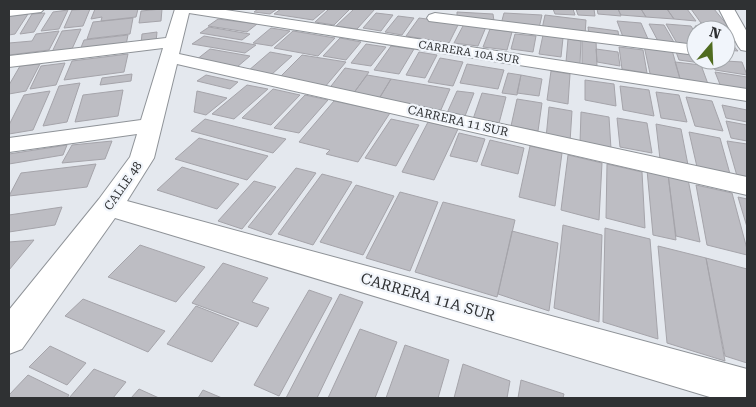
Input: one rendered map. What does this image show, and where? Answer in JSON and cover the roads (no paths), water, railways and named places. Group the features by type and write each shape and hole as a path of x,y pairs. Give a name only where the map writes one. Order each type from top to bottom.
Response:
{"street":[{"path":"9,11 36,9"},
{"name":"CALLE 48","path":"9,337 109,206 142,158 182,9"},
{"name":"CARRERA 10A SUR","path":"191,9 747,95"},
{"path":"726,9 743,52"},
{"path":"434,18 686,49"},
{"name":"CARRERA 11 SUR","path":"9,61 171,50 747,186"},
{"path":"9,145 151,125"},
{"name":"CARRERA 11A SUR","path":"109,206 747,389"}]}
